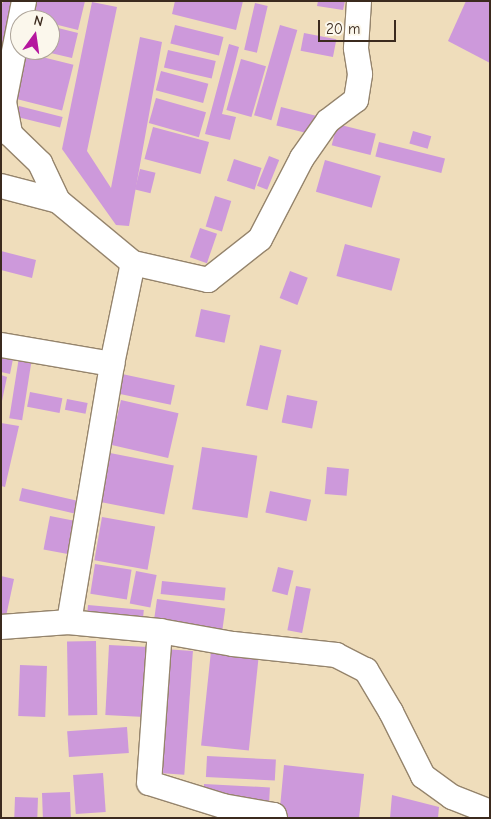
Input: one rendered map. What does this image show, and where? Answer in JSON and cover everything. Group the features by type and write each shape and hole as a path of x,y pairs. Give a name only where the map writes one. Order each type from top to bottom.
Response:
{"street":[{"path":"24,1 4,102 10,134 40,163 58,201"},
{"path":"1,186 58,201 133,263 208,280 260,238 302,158 328,121 356,100 360,74 356,48 359,1"},
{"path":"69,622 112,364 133,263"},
{"path":"1,345 112,364"},
{"path":"1,627 69,622 160,631 233,644 336,655 366,670 391,712 423,776 452,797 490,812"},
{"path":"160,631 149,783 223,806 274,815 274,818"}],"building":[{"path":"4,1 16,1 14,10 10,10 10,24 2,54 1,5"},
{"path":"34,1 85,1 78,30 60,26 60,10 32,10"},
{"path":"175,1 243,1 236,30 172,14"},
{"path":"318,1 345,1 343,10 317,6"},
{"path":"466,1 490,1 490,63 448,41"},
{"path":"92,2 117,7 87,151 111,188 140,37 162,42 129,226 116,225 62,149"},
{"path":"255,3 268,6 257,53 244,50"},
{"path":"175,25 224,37 219,56 170,43"},
{"path":"280,25 297,30 271,120 254,115"},
{"path":"60,28 78,33 72,58 60,55"},
{"path":"304,33 336,39 333,57 301,51"},
{"path":"229,44 239,47 222,114 236,117 230,140 205,134"},
{"path":"168,50 216,61 212,79 164,68"},
{"path":"241,59 266,66 251,117 226,110"},
{"path":"20,60 54,60 73,65 62,110 11,98"},
{"path":"161,71 208,84 203,103 156,90"},
{"path":"156,98 206,112 199,137 149,123"},
{"path":"19,106 63,117 60,128 16,117"},
{"path":"281,107 317,116 312,134 276,125"},
{"path":"337,124 376,134 370,155 332,145"},
{"path":"153,127 209,142 200,174 144,159"},
{"path":"413,131 431,136 428,149 409,143"},
{"path":"379,142 445,158 441,173 375,157"},
{"path":"269,156 279,160 267,190 257,186"},
{"path":"234,159 262,168 254,190 227,181"},
{"path":"325,160 381,176 372,208 316,192"},
{"path":"140,169 156,173 150,193 135,189"},
{"path":"215,196 231,201 222,232 206,227"},
{"path":"200,228 217,234 207,263 190,257"},
{"path":"345,244 400,259 392,291 336,276"},
{"path":"1,251 36,260 32,278 1,270"},
{"path":"290,271 308,278 297,305 280,298"},
{"path":"201,309 230,315 225,343 195,336"},
{"path":"260,345 281,350 267,410 246,405"},
{"path":"1,351 14,354 10,374 1,372"},
{"path":"19,357 32,359 22,420 9,418"},
{"path":"122,374 175,385 171,405 118,394"},
{"path":"1,375 7,377 2,401 1,401"},
{"path":"30,392 62,398 60,413 27,407"},
{"path":"287,395 317,401 312,428 282,422"},
{"path":"67,399 88,403 86,414 65,410"},
{"path":"121,400 178,413 168,458 111,445"},
{"path":"1,423 19,426 5,487 1,486"},
{"path":"202,447 257,456 247,518 192,509"},
{"path":"110,453 174,465 164,514 100,502"},
{"path":"327,467 349,469 347,496 325,494"},
{"path":"22,488 79,501 77,514 19,501"},
{"path":"270,491 311,500 307,521 265,513"},
{"path":"50,516 76,521 69,554 44,549"},
{"path":"102,517 155,526 148,570 94,560"},
{"path":"95,564 132,570 127,599 90,594"},
{"path":"278,567 294,571 287,595 272,591"},
{"path":"136,571 157,575 150,607 130,603"},
{"path":"1,576 14,579 5,621 1,621"},
{"path":"162,581 226,588 224,601 161,594"},
{"path":"296,586 311,589 302,633 287,630"},
{"path":"157,599 225,609 222,629 154,620"},
{"path":"88,605 144,610 143,623 87,618"},
{"path":"96,641 97,715 68,715 67,642"},
{"path":"109,645 148,647 144,717 105,715"},
{"path":"164,649 193,651 184,775 155,773"},
{"path":"211,651 259,656 249,750 201,745"},
{"path":"20,665 47,666 45,717 18,716"},
{"path":"127,727 129,753 69,757 67,731"},
{"path":"207,756 276,760 275,781 206,777"},
{"path":"284,765 364,774 359,818 279,818"},
{"path":"103,773 106,812 76,814 73,775"},
{"path":"204,784 270,787 268,814 203,811"},
{"path":"70,792 71,818 43,818 42,793"},
{"path":"392,795 439,807 438,818 390,818"},
{"path":"15,797 38,798 37,818 14,818"}]}
